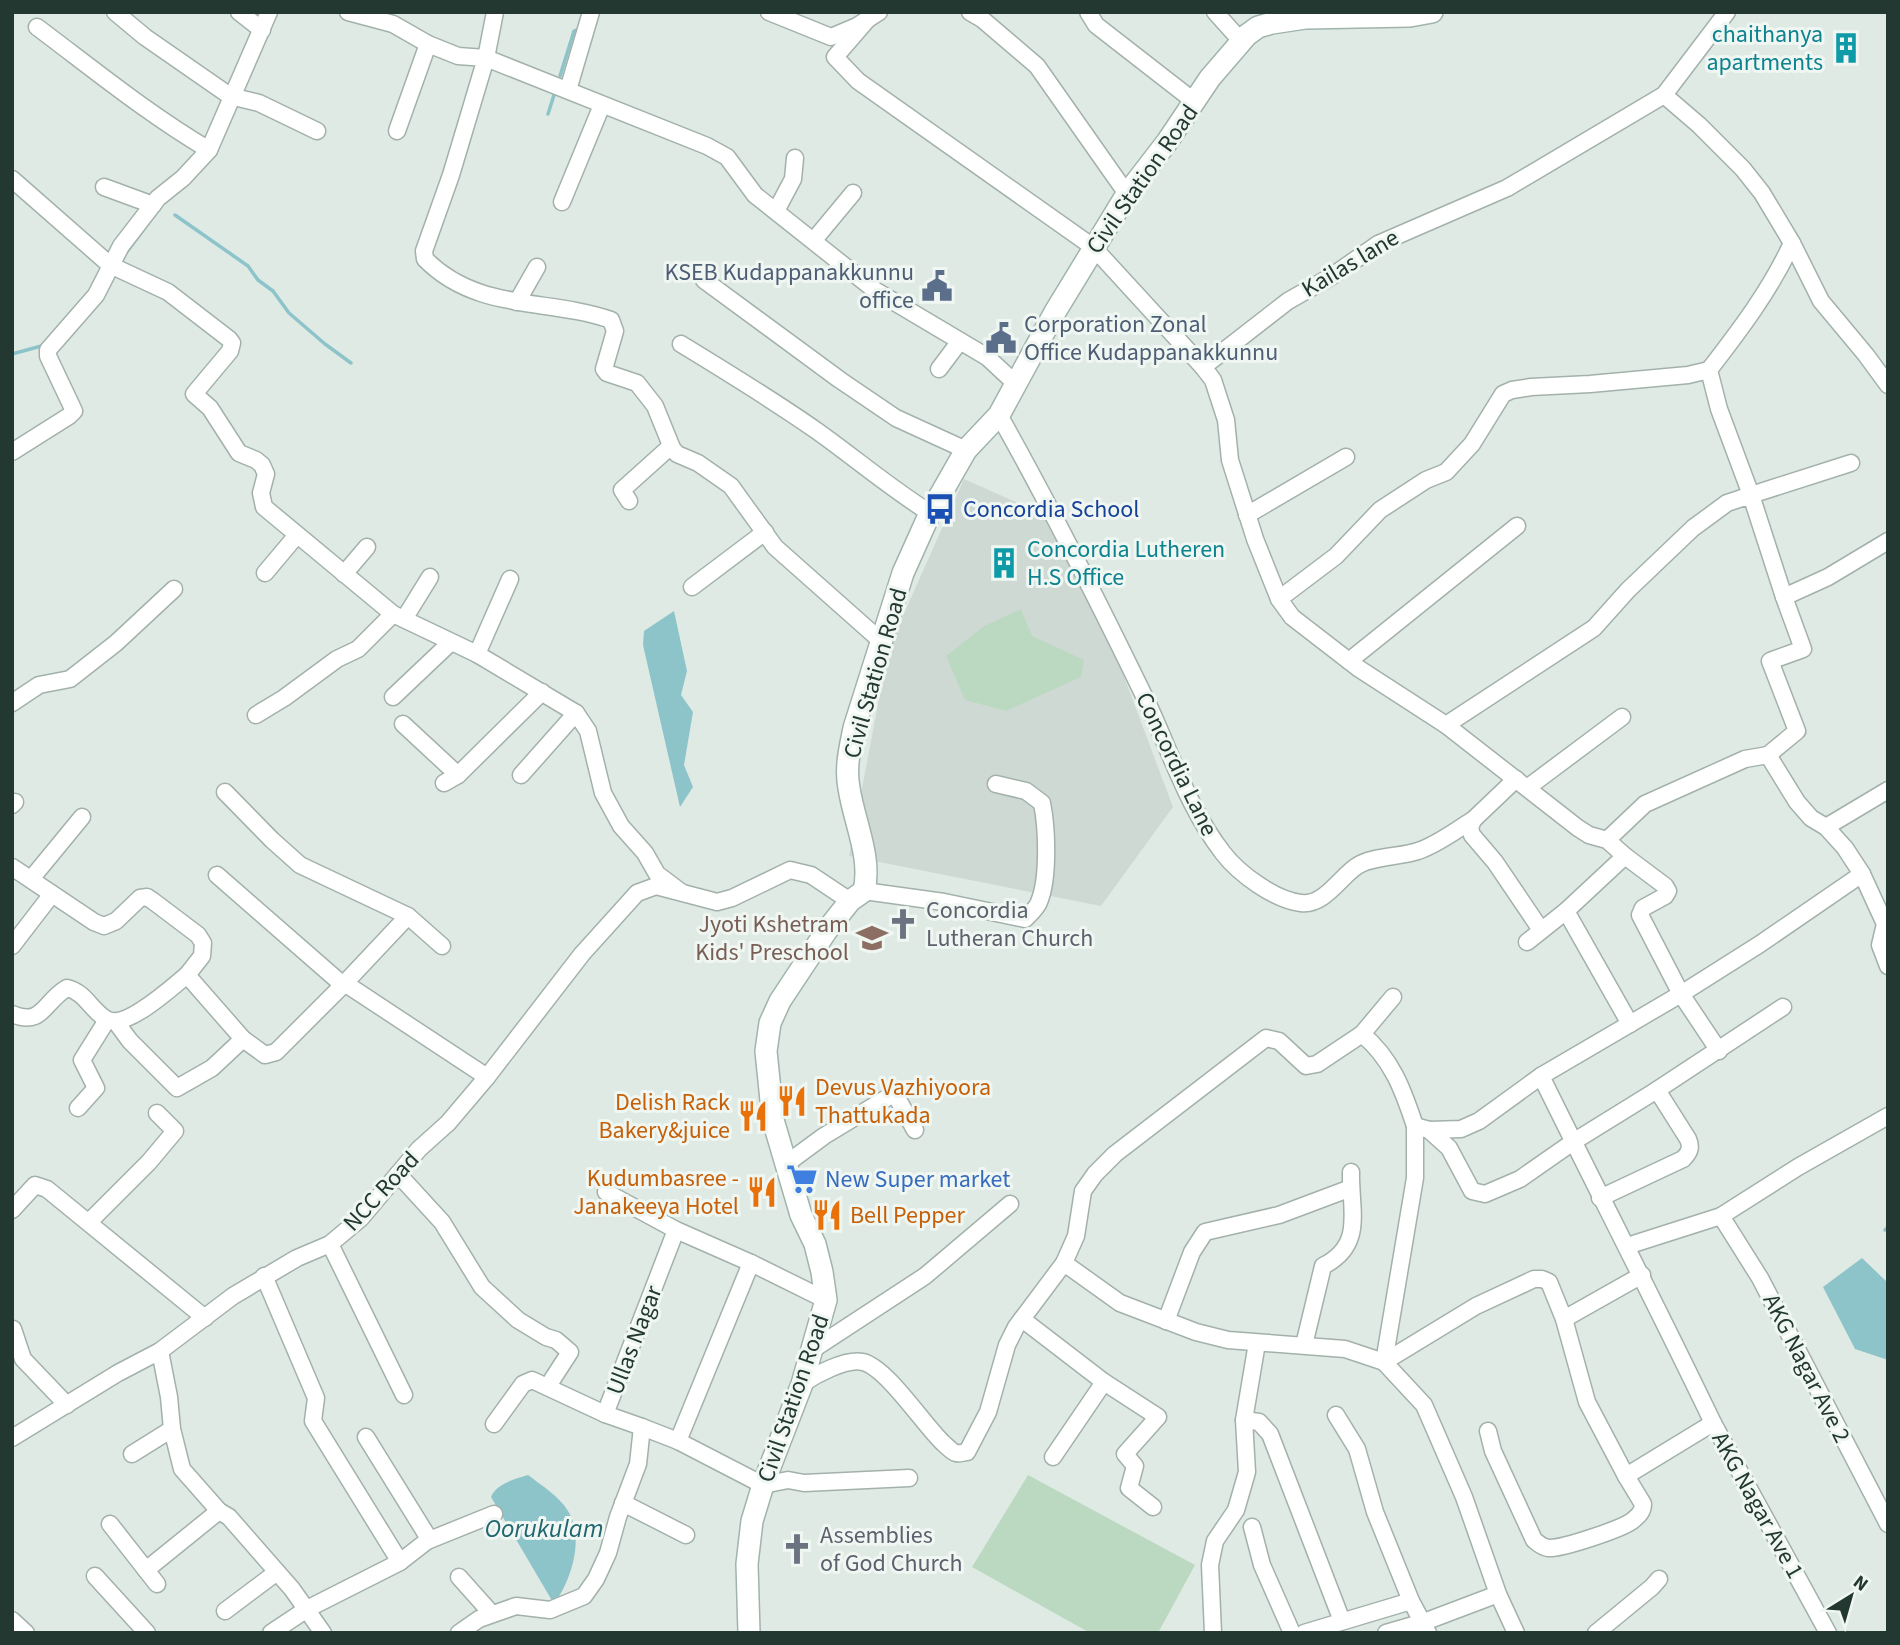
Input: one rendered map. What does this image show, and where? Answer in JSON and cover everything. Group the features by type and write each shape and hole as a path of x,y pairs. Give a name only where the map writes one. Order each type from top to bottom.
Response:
{"main road":[{"name":"Civil Station Road","path":"749,1633 747,1564 752,1521 802,1384 826,1300 815,1244 801,1215 773,1120 766,1051 770,1023 780,1001 827,930 857,896 866,872 847,772 854,728 903,573 930,513 966,450 999,415 1093,247 1127,194 1210,78 1242,42 1258,27 1272,23 1305,18 1432,12"}],"street":[{"path":"115,12 145,37 230,96 258,103 317,131"},
{"path":"239,12 262,30"},
{"path":"12,452 74,411 47,353 96,295 121,246 153,205 209,150 230,96 269,12"},
{"path":"348,12 393,24 428,44 458,56 486,58 707,146 727,157 755,195 876,291 987,357 1016,384"},
{"path":"495,12 486,58 451,175 424,250 425,259 475,293 611,320 615,331 604,369 612,377 638,383 655,406 671,446 677,454 698,463 737,492 775,547 881,641"},
{"path":"568,90 591,12"},
{"path":"769,12 831,37 873,16"},
{"path":"970,12 1037,66 1127,194"},
{"path":"1088,12 1096,25 1195,102"},
{"path":"1214,12 1242,42"},
{"name":"Kailas lane","path":"1203,367 1288,301 1332,276 1378,244 1507,188 1664,95 1727,12"},
{"path":"873,16 835,57 858,81 1093,247 1213,380 1226,420 1230,460 1247,515 1279,599 1292,617 1349,661 1446,725 1578,828 1589,835 1607,840 1665,886 1668,891 1665,896 1643,908 1640,915 1681,994 1719,1051"},
{"path":"37,27 143,107 209,150"},
{"path":"397,131 428,44"},
{"path":"1664,95 1699,125 1743,169 1762,193 1792,243 1821,301 1888,385"},
{"path":"562,202 601,105"},
{"path":"776,211 793,179 795,158"},
{"path":"12,179 110,265 168,292 232,343 230,351 194,392 194,396 210,408 239,453 256,460 262,466 265,474 261,493 264,507 398,616 477,654 576,713 588,731 603,793 621,826 645,853 657,874 681,892 717,902 732,898 790,870 811,875 857,896 944,902 1026,919 1039,902 1044,877 1047,849 1045,814 1042,803 1026,791 996,784"},
{"path":"104,187 153,205"},
{"path":"814,240 853,193"},
{"path":"1279,599 1336,556 1380,510 1426,480 1446,472 1472,444 1503,394 1531,387 1688,375 1709,370 1740,331 1781,266 1792,243"},
{"path":"517,302 537,267"},
{"path":"704,280 896,418 966,450"},
{"path":"939,369 960,341"},
{"path":"681,344 820,432 892,489 930,513"},
{"path":"1607,840 1645,804 1745,759 1768,755 1797,731 1770,661 1803,649 1709,370"},
{"name":"Concordia Lane","path":"999,415 1071,548 1148,705 1201,824 1225,856 1244,874 1270,892 1299,903 1310,904 1322,897 1359,864 1419,851 1473,820"},
{"path":"629,501 622,490 671,446"},
{"path":"1247,515 1346,457"},
{"path":"1446,725 1594,628 1628,590 1693,528 1727,503 1851,463"},
{"path":"1349,661 1517,526"},
{"path":"692,587 765,532"},
{"path":"265,573 297,535"},
{"path":"1784,597 1828,577 1888,541"},
{"path":"344,573 367,547"},
{"path":"256,715 337,659 358,649 398,616 430,577"},
{"path":"477,654 510,579"},
{"path":"12,703 39,685 70,679 116,643 174,589"},
{"path":"393,697 450,643"},
{"path":"403,724 451,779 542,692"},
{"path":"521,775 576,713"},
{"path":"1541,930 1495,862 1472,835 1470,828 1473,820 1521,783 1622,717"},
{"path":"1768,755 1797,803 1811,818 1826,827 1845,848 1862,874 1885,924 1880,945 1888,965"},
{"path":"1826,827 1888,790"},
{"path":"225,792 272,841 300,865 408,916 442,946"},
{"path":"31,879 82,817"},
{"path":"1527,942 1566,911 1625,856"},
{"path":"12,867 104,926 116,921 140,898 147,897 198,935 203,943 202,956 187,975 148,1006 112,1021 82,1060 96,1088 78,1108"},
{"path":"1422,1128 1461,1129 1479,1121 1541,1076 1681,994 1862,874"},
{"path":"217,875 343,985 390,1011 487,1077"},
{"name":"NCC Road","path":"12,1438 118,1373 160,1351 264,1276 330,1244 361,1217 419,1149 448,1123 487,1077 594,938 637,893 656,886 681,892"},
{"path":"12,946 52,894"},
{"path":"1566,911 1629,1024"},
{"path":"187,975 243,1039 265,1055 276,1052 408,916"},
{"path":"12,1014 23,1019 36,1017 60,992 67,988 74,989 112,1021 177,1088 212,1068 243,1039"},
{"path":"802,1384 820,1372 851,1362 863,1362 890,1381 928,1429 950,1449 956,1453 967,1452 988,1412 1007,1345 1022,1319 1063,1263 1076,1236 1083,1191 1095,1174 1115,1154 1199,1092 1259,1042 1266,1038 1275,1038 1300,1063 1313,1065 1362,1034 1392,997"},
{"path":"1362,1034 1379,1049 1399,1079 1422,1128 1449,1148 1472,1191 1485,1194 1520,1179 1783,1007"},
{"path":"1541,1076 1600,1198 1642,1275 1713,1423"},
{"path":"1600,1198 1683,1159 1688,1154 1688,1139 1657,1090"},
{"path":"786,1164 824,1136 890,1096 896,1096 915,1130"},
{"path":"89,1222 149,1162 175,1131 156,1113"},
{"path":"1627,1246 1721,1216 1798,1167 1888,1116"},
{"path":"1384,1362 1422,1128"},
{"path":"398,1174 442,1222 482,1287 519,1320 546,1337 556,1340 570,1352 548,1386"},
{"path":"1166,1321 1192,1252 1205,1232 1279,1215 1351,1180 1354,1223 1346,1248 1338,1259 1323,1266 1304,1345"},
{"path":"12,1210 32,1187 37,1185 47,1189 205,1318"},
{"path":"606,1192 676,1230 826,1300"},
{"path":"812,1350 925,1276 1010,1204"},
{"name":"AKG Nagar Ave 2","path":"1721,1216 1760,1278 1888,1524"},
{"name":"Ullas Nagar","path":"676,1230 606,1414 678,1441 763,1485"},
{"path":"330,1244 404,1395"},
{"path":"678,1441 751,1263"},
{"path":"1063,1263 1120,1304 1166,1321 1228,1340 1345,1349 1384,1362 1424,1405 1516,1633"},
{"path":"1564,1319 1642,1275"},
{"path":"264,1276 316,1398 313,1421 400,1562"},
{"path":"1384,1362 1476,1306 1534,1279 1549,1282 1564,1319 1587,1402 1643,1504 1641,1513 1630,1523 1567,1545 1542,1547 1534,1540 1493,1451 1488,1431"},
{"path":"1022,1319 1104,1382 1158,1418 1125,1454 1135,1466 1129,1488 1153,1507"},
{"path":"13,1329 23,1359 66,1405"},
{"path":"1213,1633 1210,1565 1215,1541 1236,1510 1247,1472 1244,1420 1257,1343"},
{"path":"160,1351 172,1429 182,1469 219,1511 229,1517 307,1609 323,1633"},
{"path":"494,1424 526,1381 535,1380 606,1414"},
{"path":"1053,1457 1104,1382"},
{"path":"1336,1415 1357,1449 1375,1512 1411,1601 1426,1627"},
{"path":"1244,1420 1259,1422 1269,1434 1342,1621"},
{"name":"AKG Nagar Ave 1","path":"1626,1476 1713,1423 1828,1633"},
{"path":"458,1633 479,1619 516,1606 550,1609 584,1596 596,1579 608,1553 638,1464 642,1427"},
{"path":"131,1454 172,1429"},
{"path":"366,1437 428,1537 427,1542"},
{"path":"763,1485 788,1480 804,1483 909,1478"},
{"path":"623,1503 686,1535"},
{"path":"146,1570 219,1511"},
{"path":"271,1633 307,1609 400,1562 427,1542 494,1514"},
{"path":"110,1524 157,1584"},
{"path":"1252,1527 1262,1565 1292,1633"},
{"path":"225,1611 276,1572"},
{"path":"95,1576 147,1633"},
{"path":"459,1577 492,1614"},
{"path":"1595,1633 1652,1587 1658,1578"},
{"path":"1386,1633 1426,1627 1498,1594"},
{"path":"1304,1633 1411,1601"},
{"path":"12,1620 26,1633"}],"shaded area":[{"path":"964,479 1043,514 1079,570 1120,666 1173,807 1101,906 849,856 889,647"}],"green space":[{"path":"1021,609 1032,636 1084,660 1081,677 1006,711 965,700 946,656 984,626"},
{"path":"1028,1475 1195,1565 1158,1633 1090,1633 972,1567"}],"water":[{"path":"674,611 687,671 681,695 693,712 684,765 693,787 680,807 643,645 644,631"},
{"path":"1862,1258 1888,1283 1888,1360 1855,1349 1823,1287"},
{"name":"Oorukulam","path":"528,1475 565,1506 573,1522 576,1546 574,1559 566,1584 554,1604 491,1497 501,1485"}],"waterway":[{"path":"560,76 574,31 581,28"},
{"path":"548,114 554,95"},
{"path":"126,253 156,213"},
{"path":"175,215 248,266 258,280 273,291 289,313 351,363"},
{"path":"12,354 45,345"},
{"path":"1885,1230 1888,1227"}],"place":[{"name":"chaithanya apartments","path":"1846,48"},
{"name":"KSEB Kudappanakkunnu office","path":"937,286"},
{"name":"Corporation Zonal Office Kudappanakkunnu","path":"1001,338"},
{"name":"Concordia School","path":"940,509"},
{"name":"Concordia Lutheren H.S Office","path":"1004,563"},
{"name":"Concordia Lutheran Church","path":"903,924"},
{"name":"Jyoti Kshetram Kids' Preschool","path":"872,938"},
{"name":"Devus Vazhiyoora Thattukada","path":"792,1101"},
{"name":"Delish Rack Bakery&juice","path":"753,1116"},
{"name":"New Super market","path":"802,1179"},
{"name":"Kudumbasree - Janakeeya Hotel","path":"762,1192"},
{"name":"Bell Pepper","path":"827,1215"},
{"name":"Assemblies of God Church","path":"797,1549"}]}
